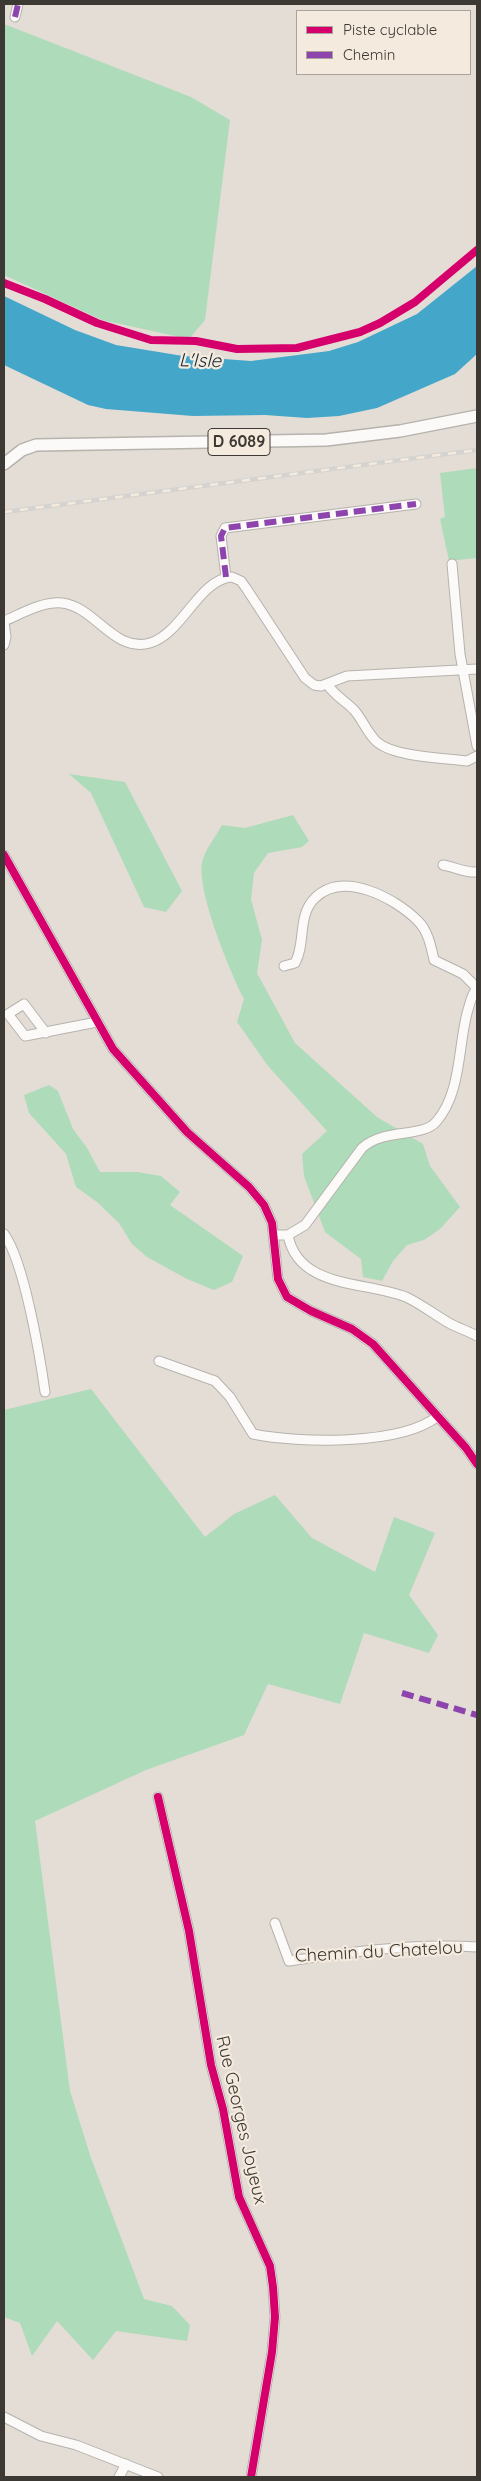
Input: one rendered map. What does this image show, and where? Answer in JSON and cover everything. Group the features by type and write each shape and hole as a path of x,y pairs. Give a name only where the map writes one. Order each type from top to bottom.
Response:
{"main road":[{"name":"D 6089","path":"4,464 22,450 36,445 326,440 400,431 477,416"}],"street":[{"path":"14,17 18,4"},
{"path":"226,577 221,536 225,528 416,504"},
{"path":"452,564 463,670 477,746"},
{"path":"4,645 6,637 4,621 43,606 61,603 81,610 120,639 135,644 151,642 166,634 216,582 226,577 232,577 241,581 305,678 314,685 327,684 347,676 477,669"},
{"path":"327,684 334,694 359,715 370,734 383,746 400,751 467,761 477,756"},
{"path":"4,855 113,1049 187,1132 258,1197 268,1213 273,1235 278,1279 287,1297 311,1311 352,1329 373,1344 438,1416 477,1464"},
{"path":"443,865 455,867 466,873 477,872"},
{"path":"273,1235 288,1235 298,1231 305,1225 367,1144 382,1136 427,1129 439,1118 455,1081 463,1029 472,995 477,988 463,974 434,960 426,932 419,921 401,908 370,891 347,885 332,887 314,899 302,926 298,958 295,963 284,966"},
{"path":"46,1033 97,1021"},
{"path":"4,1234 12,1250 23,1285 45,1392"},
{"path":"288,1235 290,1247 302,1265 316,1274 408,1298 451,1324 477,1336"},
{"path":"159,1361 215,1381 230,1397 253,1434 317,1441 400,1433 420,1426 438,1416"},
{"name":"Rue Georges Joyeux","path":"158,1797 189,1931 211,2065 223,2109 239,2197 270,2266 272,2279 275,2317 272,2352 251,2477"},
{"name":"Chemin du Chatelou","path":"275,1923 289,1960 383,1949 443,1946 477,1947"},
{"path":"4,2417 41,2436 76,2444 158,2477"},
{"path":"119,2477 126,2464"}],"green space":[{"path":"4,24 191,97 230,120 205,320 189,339 102,320 4,275"},
{"path":"477,468 477,558 449,561 440,519 445,517 440,473"},
{"path":"69,774 125,782 182,891 166,912 144,907 91,793"},
{"path":"293,815 309,841 302,847 268,853 254,873 251,899 262,940 257,973 295,1043 377,1117 423,1144 430,1166 460,1207 440,1229 424,1240 407,1245 393,1261 382,1281 363,1277 361,1259 325,1232 304,1176 302,1154 327,1131 268,1066 237,1022 244,999 223,952 204,893 202,876 203,858 222,825 245,828"},
{"path":"49,1085 58,1091 73,1129 87,1148 100,1172 137,1172 161,1176 180,1192 170,1205 243,1256 232,1282 214,1290 187,1279 147,1257 132,1244 119,1223 97,1202 76,1187 66,1154 29,1113 24,1095"},
{"path":"91,1389 205,1537 234,1514 275,1495 312,1538 375,1572 394,1517 435,1533 409,1595 438,1635 429,1653 364,1633 340,1704 268,1684 244,1735 146,1770 35,1821 70,2091 91,2158 144,2299 172,2306 190,2325 187,2341 116,2331 93,2360 57,2321 32,2356 20,2323 4,2317 4,1410"}],"water":[{"name":"L'Isle","path":"477,266 477,354 455,374 377,408 339,416 307,418 265,415 193,416 106,409 88,405 4,365 4,296 75,330 116,345 183,356 251,361 329,351 358,342 417,314"}],"railway":[{"path":"4,512 477,450"}],"marked path":[{"path":"15,17 18,4"},
{"path":"226,577 221,536 225,528 416,504"},
{"path":"402,1693 477,1715"}],"cycle path":[{"path":"4,283 45,299 97,323 151,340 196,341 237,349 297,348 360,332 380,323 415,302 477,250"},
{"path":"4,855 113,1049 187,1132 249,1187 264,1205 272,1223 278,1279 287,1297 311,1311 352,1329 373,1344 466,1448 477,1464"},
{"path":"158,1797 189,1931 211,2065 223,2109 239,2197 270,2266 273,2287 275,2317 272,2352 251,2477"}]}
